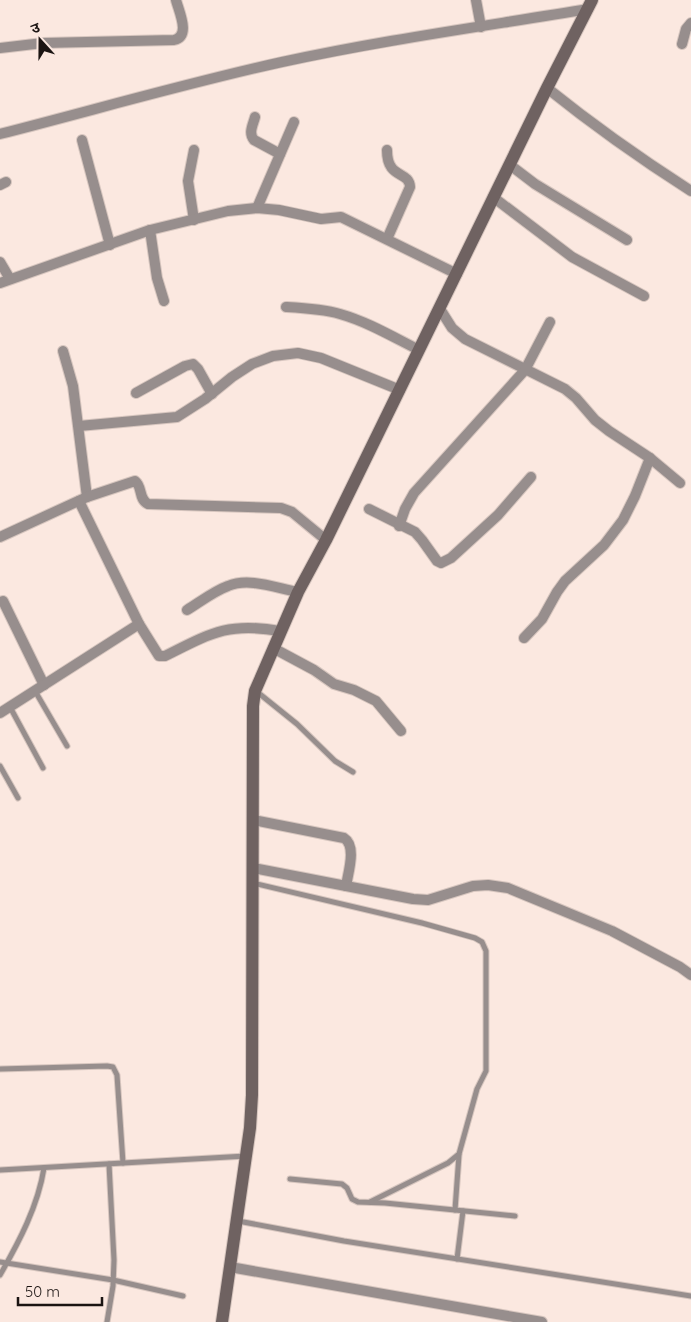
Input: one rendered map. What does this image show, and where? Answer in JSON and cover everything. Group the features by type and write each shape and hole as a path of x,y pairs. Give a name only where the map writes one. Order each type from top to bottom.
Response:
{"street":[{"path":"0,48 43,43 180,39 183,35 183,29 176,0"},
{"path":"476,0 481,27"},
{"path":"0,134 282,62 362,46 481,27 590,4"},
{"path":"222,1322 246,1156 252,1096 253,706 255,691 298,592 326,540 493,197 590,4"},
{"path":"682,44 686,28 691,23"},
{"path":"547,88 587,121 691,191"},
{"path":"255,117 250,133 254,140 280,154"},
{"path":"257,208 294,122"},
{"path":"82,140 110,245"},
{"path":"194,150 188,181 194,220"},
{"path":"387,150 389,166 393,171 407,179 410,182 410,186 387,240"},
{"path":"510,165 536,184 626,240"},
{"path":"493,197 572,257 644,296"},
{"path":"0,262 5,281 150,230 228,211 257,208 279,210 321,219 341,217 457,274"},
{"path":"150,230 157,278 164,301"},
{"path":"286,307 340,314 364,322 419,350"},
{"path":"440,309 452,328 465,339 565,389 576,398 595,420 650,458 680,483"},
{"path":"399,526 414,493 525,370 550,322"},
{"path":"63,350 73,386 79,426 83,499 139,624 157,653 162,657 206,636 226,629 251,627 280,631"},
{"path":"79,426 170,419 185,414 232,377 252,364 273,356 298,353 321,358 400,390"},
{"path":"136,393 185,366 193,364 198,369 212,394"},
{"path":"524,638 542,618 565,581 604,544 623,520 650,458"},
{"path":"369,509 399,526 415,532 440,563 445,562 498,515 531,477"},
{"path":"0,537 83,499 135,481 140,486 142,499 148,504 281,508 292,512 326,540"},
{"path":"188,610 221,589 236,584 252,583 298,592"},
{"path":"3,601 44,685"},
{"path":"0,713 139,624"},
{"path":"273,648 314,670 334,684 354,690 376,701 401,730"},
{"path":"253,820 348,840 351,852 346,886"},
{"path":"253,868 413,899 428,900 473,886 488,885 508,888 612,931 680,967 691,975"},
{"path":"230,1267 542,1322"}],"lane":[{"path":"34,691 67,746"},
{"path":"255,691 297,724 335,761 353,772"},
{"path":"10,707 43,768"},
{"path":"0,766 18,798"},
{"path":"253,883 422,922 475,938 482,942 486,951 486,1071 477,1088 459,1154 455,1210"},
{"path":"0,1069 113,1067 117,1075 123,1163"},
{"path":"370,1202 448,1163 459,1154"},
{"path":"0,1170 246,1156"},
{"path":"107,1322 114,1260 109,1164"},
{"path":"0,1275 17,1245 37,1196 44,1168"},
{"path":"290,1179 342,1184 347,1188 352,1198 358,1202 515,1216"},
{"path":"457,1258 463,1211"},
{"path":"237,1221 344,1241 691,1296"},
{"path":"0,1262 113,1280 183,1296"}]}
